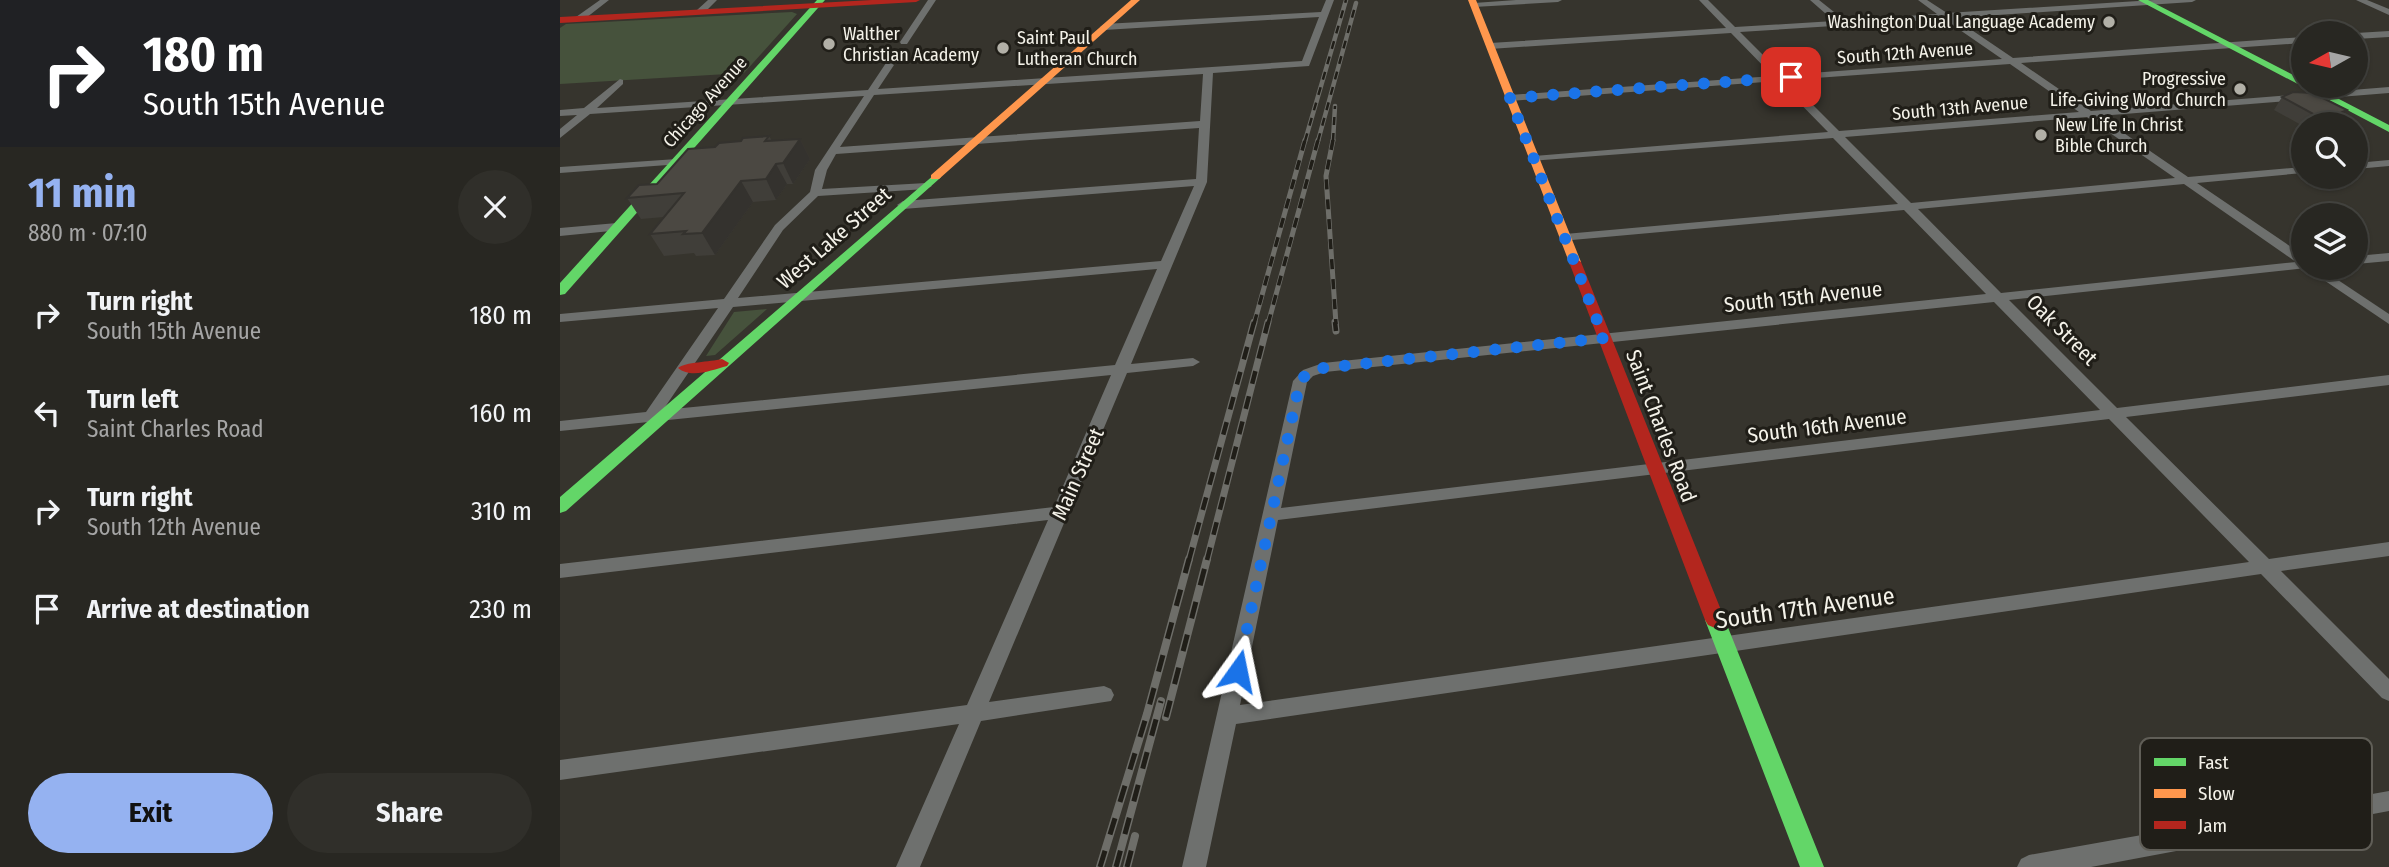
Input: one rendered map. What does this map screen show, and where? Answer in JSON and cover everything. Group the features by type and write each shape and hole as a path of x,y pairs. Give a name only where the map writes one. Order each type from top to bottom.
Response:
{"main road":[{"path":"560,20 819,3 916,0"},
{"name":"West Lake Street","path":"560,507 657,416 724,363 1136,0"},
{"path":"2145,1 2291,78"},
{"name":"Chicago Avenue","path":"560,291 819,3"},
{"name":"Saint Charles Road","path":"1473,3 1812,867"},
{"path":"2330,98 2389,128"},
{"path":"685,368 704,368 724,363"}],"street":[{"path":"579,19 605,0"},
{"path":"700,12 713,0"},
{"path":"904,42 932,0"},
{"path":"560,113 1306,64 1330,0"},
{"path":"1473,3 1558,0"},
{"name":"Oak Street","path":"1703,0 2389,692"},
{"path":"1814,0 1842,23"},
{"path":"1922,0 2291,255"},
{"path":"2030,0 2046,10"},
{"path":"1490,46 1946,17 2145,1 2193,0"},
{"path":"2360,0 2389,12"},
{"path":"1104,27 1326,14"},
{"path":"2368,35 2389,33"},
{"name":"South 12th Avenue","path":"1510,98 2291,41"},
{"path":"657,416 685,368 779,228 815,193 821,170 889,65"},
{"name":"Main Street","path":"908,867 1201,182 1208,71"},
{"path":"560,135 620,82"},
{"name":"South 13th Avenue","path":"2368,92 2389,90"},
{"name":"South 13th Avenue","path":"1534,159 2301,98"},
{"path":"832,151 1205,124"},
{"path":"560,170 677,162"},
{"path":"2368,165 2389,163"},
{"path":"1565,239 2291,171"},
{"path":"903,205 1201,182"},
{"path":"815,193 926,186"},
{"path":"560,232 617,228"},
{"path":"2368,259 2389,257"},
{"path":"560,318 1168,264"},
{"name":"South 15th Avenue","path":"1271,515 1300,381 1308,373 1323,368 1999,299 2291,264"},
{"path":"2330,280 2389,320"},
{"path":"560,426 1194,362"},
{"name":"South 16th Avenue","path":"1271,515 2389,380"},
{"path":"560,571 1061,512"},
{"path":"1194,867 1271,515"},
{"name":"South 17th Avenue","path":"1228,716 2389,549"},
{"path":"560,770 1104,695"},
{"path":"2029,867 2140,847"}],"green space":[{"path":"792,12 797,14 744,73 560,84 560,28 566,24"},
{"path":"767,309 715,355 706,356 734,312"}],"building":[{"path":"2291,93 2291,98 2323,98 2347,110 2310,112 2282,97"},
{"path":"769,136 765,141 800,139 783,163 776,164 766,179 741,181 702,233 683,234 686,231 650,234 684,193 627,198 639,185 657,184 688,149 715,147 719,143 741,141 743,138"}],"railway":[{"path":"1305,141 1346,0"},
{"path":"1318,141 1356,3"},
{"path":"1333,141 1335,106"},
{"path":"1254,324 1305,140"},
{"path":"1268,324 1318,140"},
{"path":"1333,140 1326,176 1336,324"},
{"path":"1189,560 1254,322"},
{"path":"1207,560 1268,322"},
{"path":"1335,322 1336,331"},
{"path":"1100,867 1147,714 1189,559"},
{"path":"1166,717 1207,559"},
{"path":"1116,867 1161,701"},
{"path":"1127,867 1135,836"}],"traffic: fast":[{"path":"560,291 821,0"},
{"path":"2142,0 2291,78"},
{"path":"2330,98 2389,129"},
{"path":"560,507 935,177"},
{"path":"1715,620 1812,867"}],"traffic: slow":[{"path":"935,177 1136,0"},
{"path":"1472,0 1575,262"}],"traffic: jam":[{"path":"560,20 916,0"},
{"path":"1575,262 1715,620"},
{"path":"685,368 704,368 722,363"}],"place":[{"name":"Washington Dual Language Academy","path":"2109,22"},
{"name":"Walther Christian Academy","path":"829,44"},
{"name":"Saint Paul Lutheran Church","path":"1003,48"},
{"name":"Progressive Life-Giving Word Church","path":"2240,89"},
{"name":"New Life In Christ Bible Church","path":"2041,135"}],"route":[{"path":"1238,671 1300,381 1308,373 1323,368 1604,338 1510,98 1791,77"}]}
